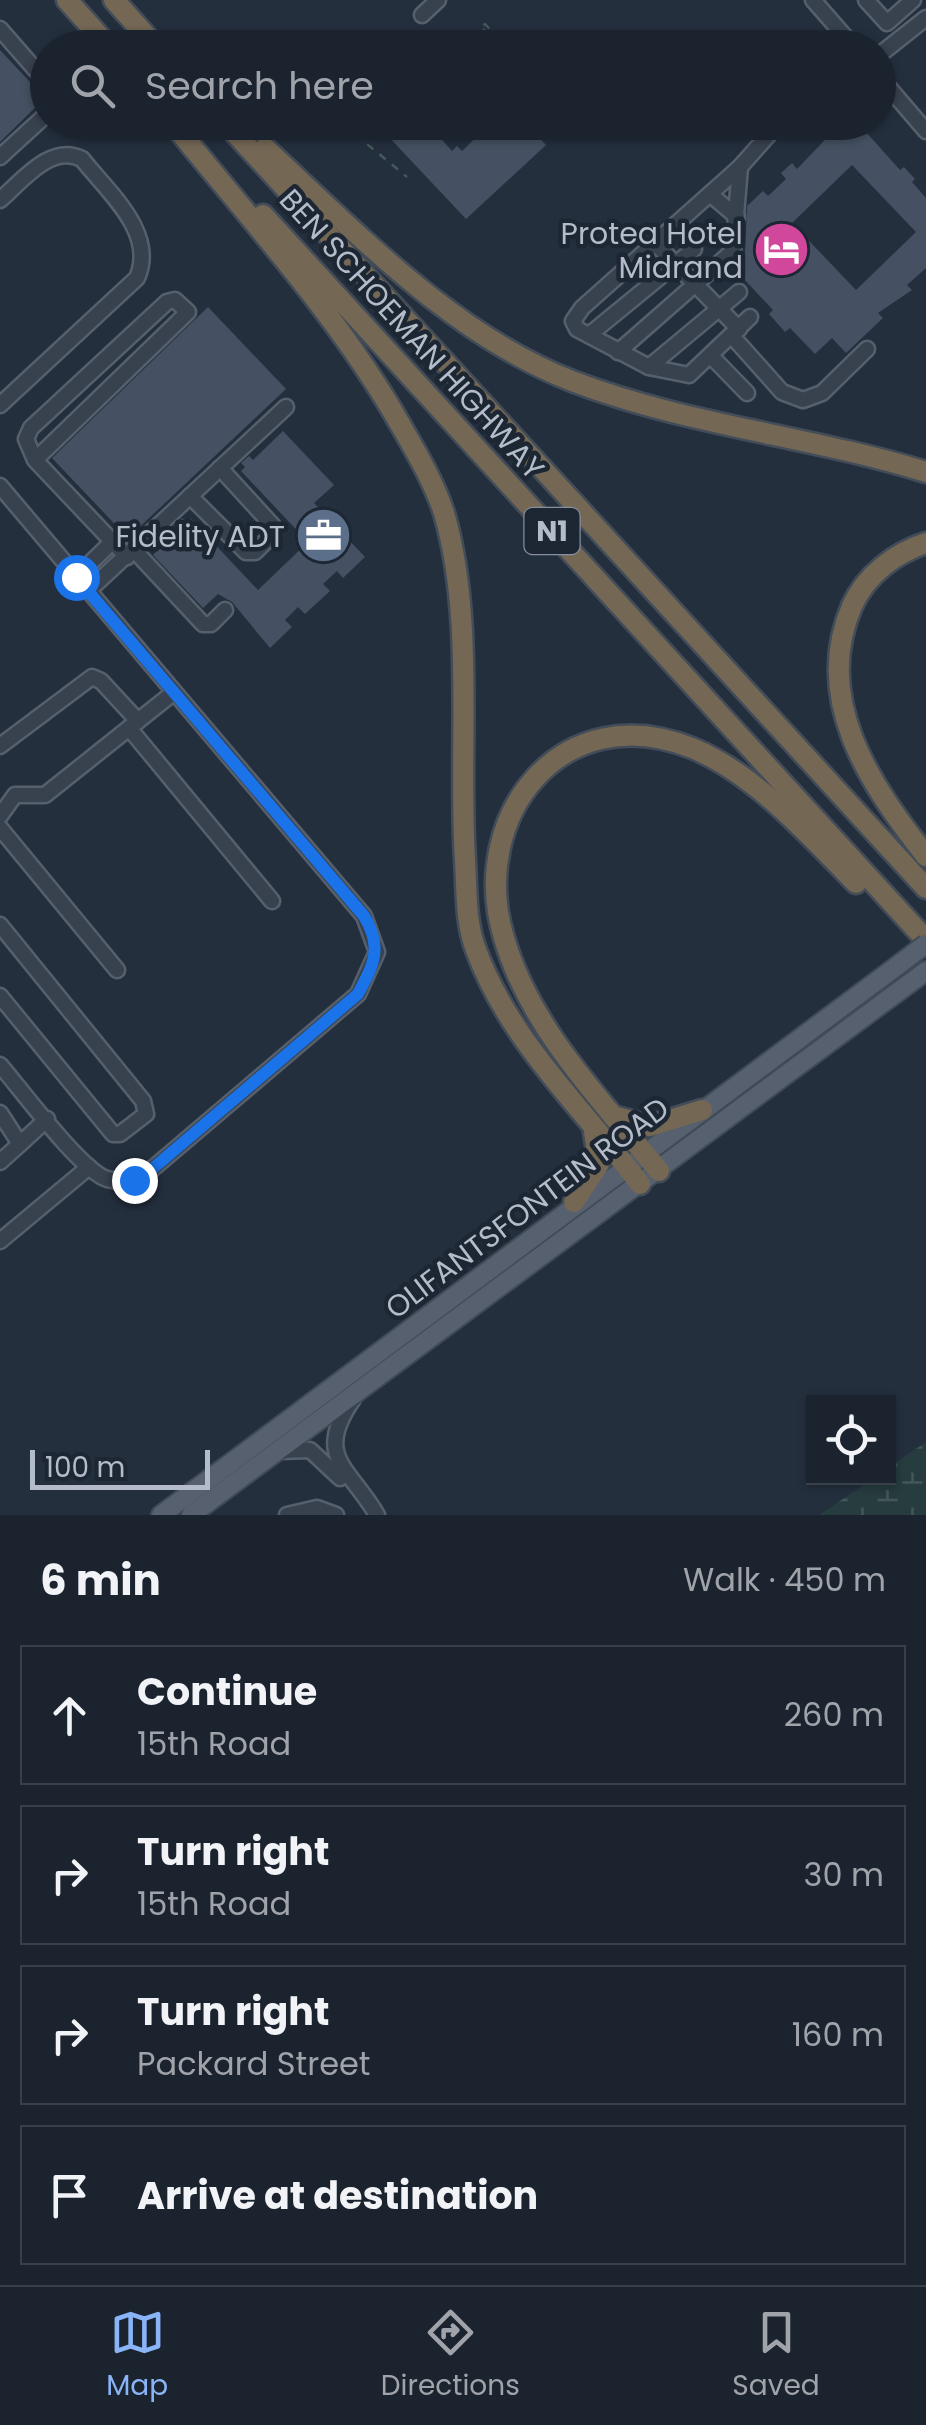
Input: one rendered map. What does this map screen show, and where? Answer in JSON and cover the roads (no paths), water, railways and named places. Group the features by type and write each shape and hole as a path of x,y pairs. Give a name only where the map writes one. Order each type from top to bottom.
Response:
{"highway":[{"path":"66,0 94,30"},
{"path":"114,0 141,30"},
{"path":"189,140 358,352 416,452 443,510 457,588 468,921 476,949 506,1010 553,1080 640,1184"},
{"name":"BEN SCHOEMAN HIGHWAY","path":"191,140 926,942"},
{"name":"BEN SCHOEMAN HIGHWAY","path":"241,140 926,888"},
{"path":"258,140 413,280 472,328 517,355 625,400 926,472"},
{"path":"926,543 906,549 874,574 855,599 840,636 836,676 843,715 861,760 889,809 926,856"},
{"path":"659,1171 568,1059 524,984 504,939 495,901 500,834 544,768 580,745 616,736 655,738 697,750 730,769 841,868 926,954"},
{"path":"610,1115 650,1126 702,1110"},
{"path":"574,1202 598,1164 592,1128"}],"main road":[{"name":"OLIFANTSFONTEIN ROAD","path":"160,1515 478,1282 574,1202 627,1167 926,942"},
{"name":"OLIFANTSFONTEIN ROAD","path":"191,1515 919,976"}],"street":[{"path":"422,15 438,0"},
{"path":"813,0 839,30"},
{"path":"866,0 887,23 912,3 924,19 896,42"},
{"path":"0,29 30,63"},
{"path":"896,96 926,131"},
{"path":"0,157 30,130"},
{"path":"750,317 688,375 649,366 575,326 576,313 767,140"},
{"path":"0,200 58,154 72,154 82,159 131,221 143,246 144,263 138,278 0,405"},
{"path":"618,352 733,251 740,166"},
{"path":"710,194 738,217"},
{"path":"656,243 720,310 782,392 803,400 822,393 867,349"},
{"path":"589,335 694,249"},
{"path":"649,366 739,292"},
{"path":"34,460 188,312 175,300 167,302 31,428 26,439 34,460 112,542 131,554 203,624 211,624 225,610"},
{"path":"712,356 746,393"},
{"path":"88,592 286,407"},
{"path":"190,496 246,552 255,552 272,534 273,526 220,468"},
{"path":"0,486 364,916 377,952 358,994 151,1170 134,1180 108,1179 89,1167 0,1064"},
{"path":"76,577 112,542"},
{"path":"0,746 92,677 101,680 272,901"},
{"path":"0,816 13,797 45,795 173,692"},
{"path":"0,853 1,831"},
{"path":"1,831 117,970"},
{"path":"0,925 146,1104 146,1114 120,1134 111,1132 0,996"},
{"path":"0,1113 20,1144"},
{"path":"0,1162 47,1119"},
{"path":"0,1241 89,1167"},
{"path":"362,1386 340,1419 334,1446 340,1464 377,1515"},
{"path":"275,1452 310,1450 367,1502"},
{"path":"286,1515 317,1508 336,1515"}],"place":[{"name":"Protea Hotel Midrand","path":"782,250"},
{"name":"Fidelity ADT","path":"324,536"}]}
